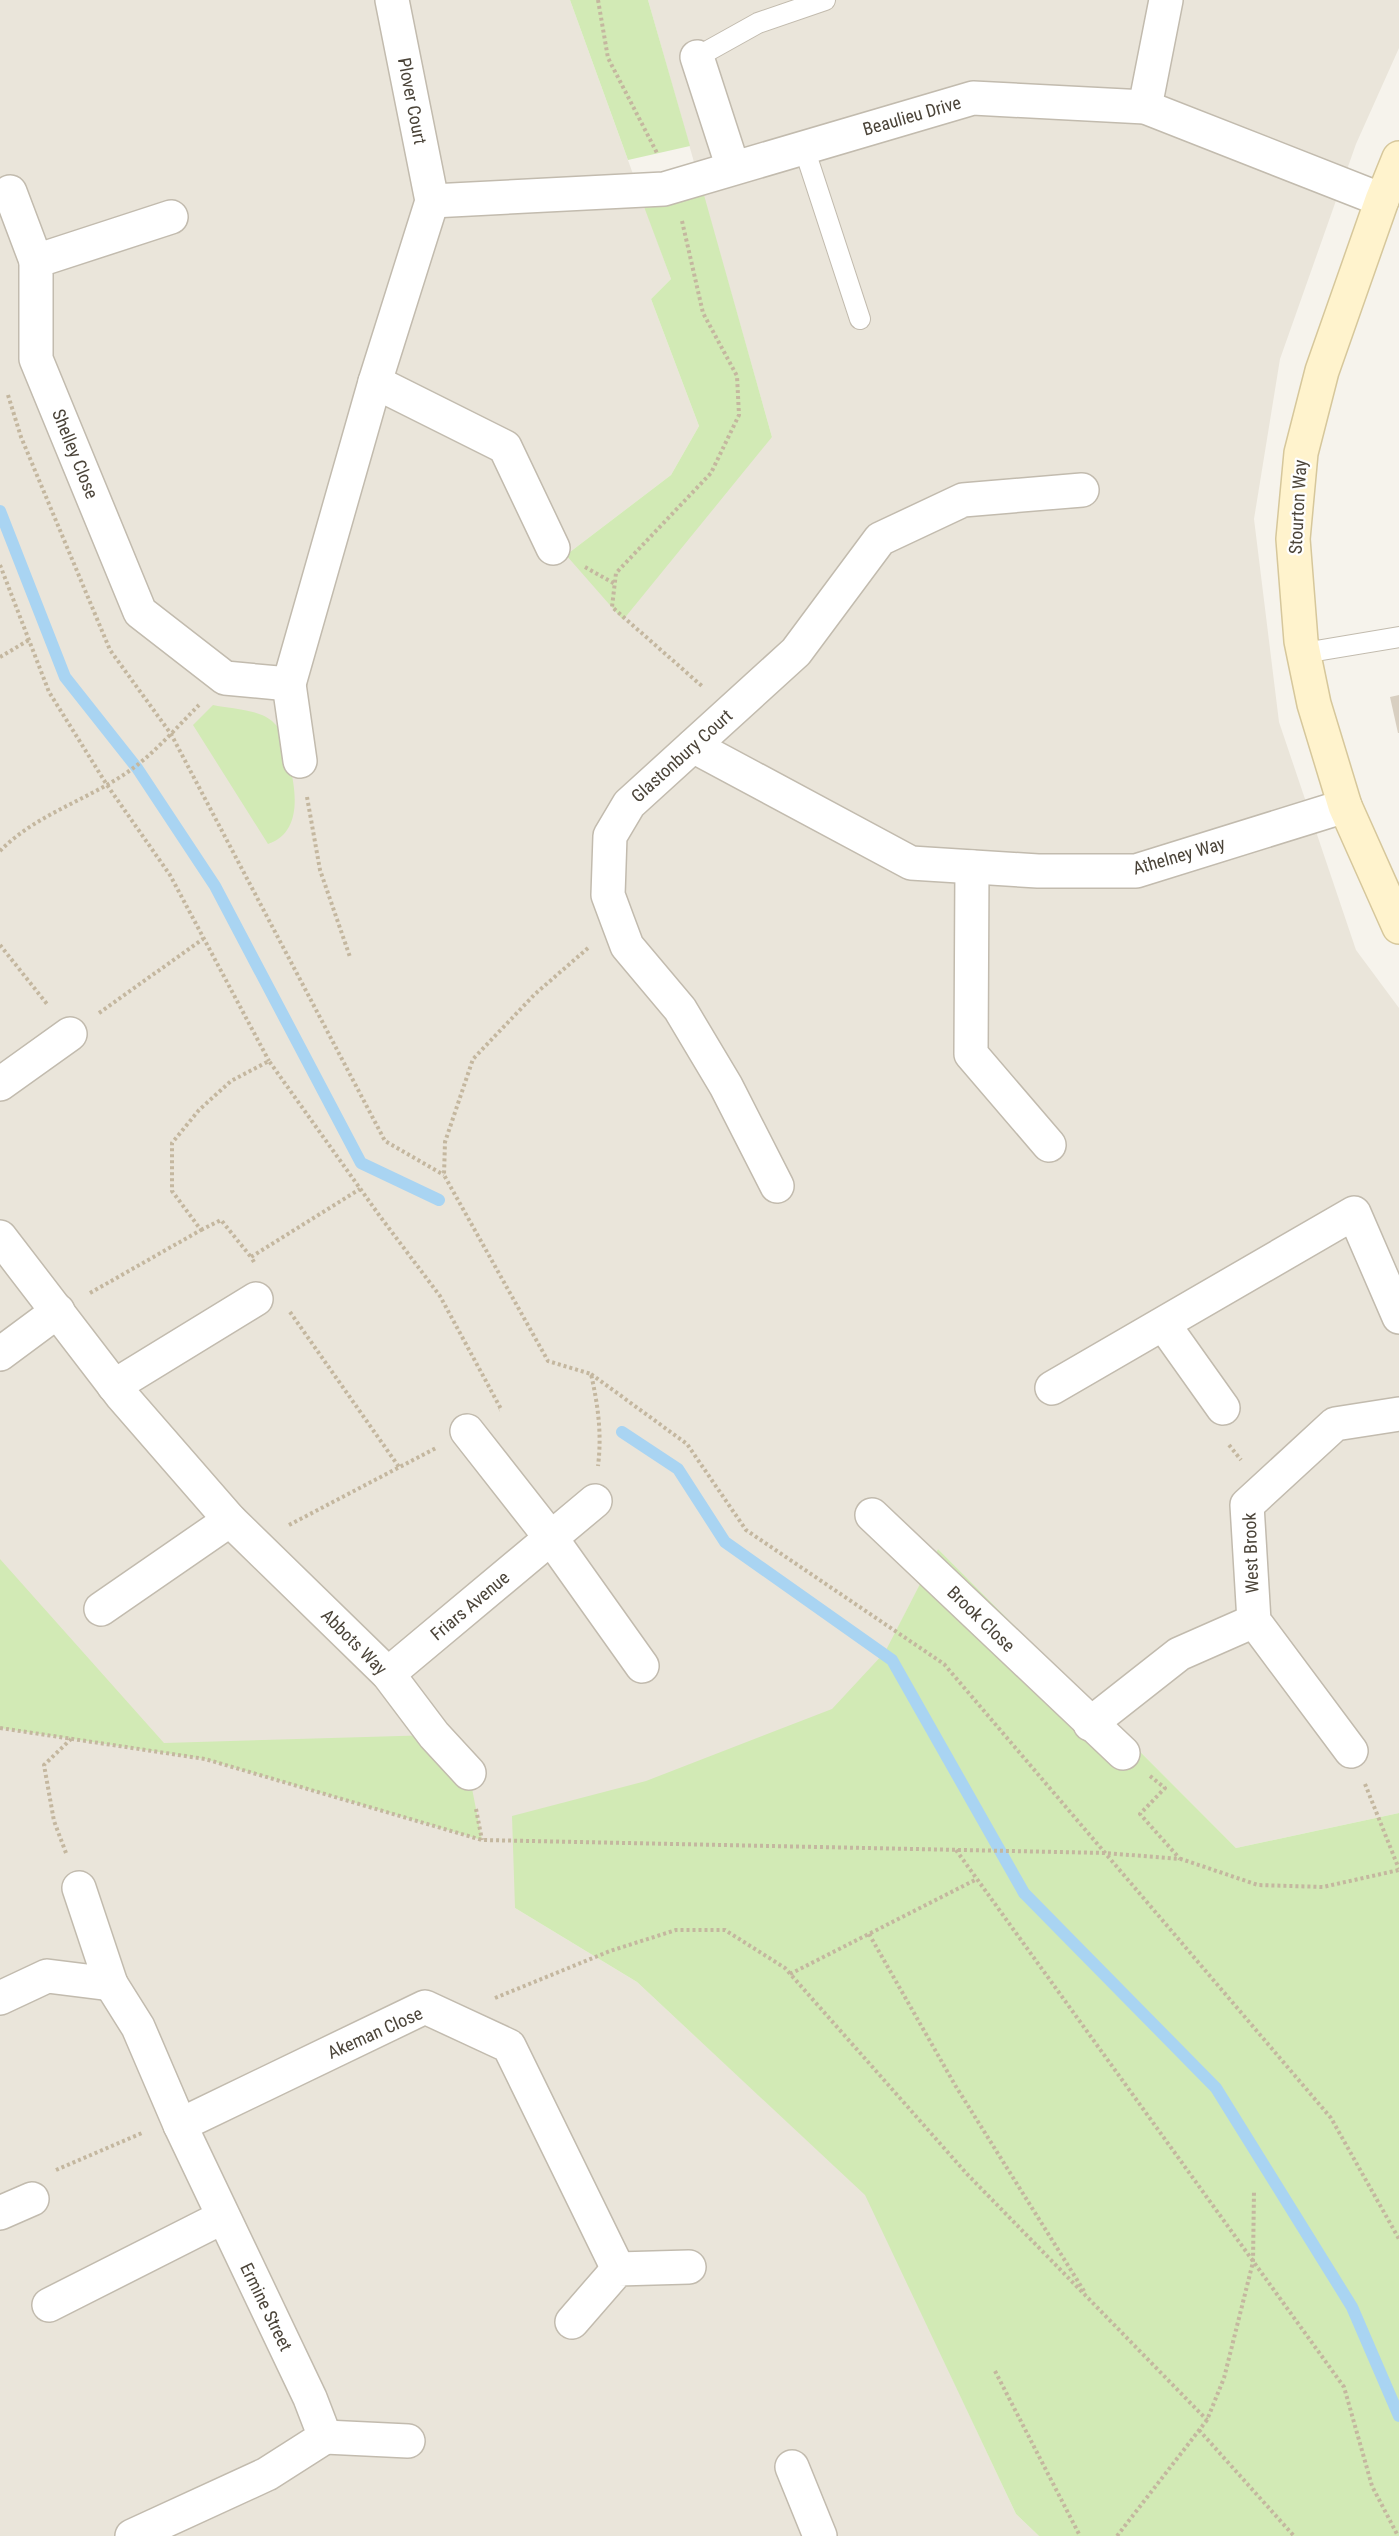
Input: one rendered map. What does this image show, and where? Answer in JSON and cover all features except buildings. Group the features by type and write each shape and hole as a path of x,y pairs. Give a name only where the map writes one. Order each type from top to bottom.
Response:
{"street":[{"name":"Plover Court","path":"392,0 432,201"},
{"path":"1145,107 1166,0"},
{"path":"697,57 733,168"},
{"name":"Beaulieu Drive","path":"432,201 664,189 973,98 1145,107 1382,200"},
{"name":"Stourton Way","path":"1399,158 1322,372 1301,453 1293,539 1304,653 1314,704 1345,806 1399,927"},
{"path":"10,192 36,261 171,217"},
{"path":"300,761 289,684 375,382 432,201"},
{"name":"Shelley Close","path":"36,261 36,359 140,612 225,678"},
{"path":"375,382 504,447 553,549"},
{"name":"Glastonbury Court","path":"777,1186 726,1086 680,1009 627,946 608,895 610,836 629,804 796,652 880,539 963,500 1082,490"},
{"path":"225,678 289,684"},
{"name":"Athelney Way","path":"693,746 911,863 1038,871 1136,871 1345,806"},
{"path":"972,867 971,1054 1049,1145"},
{"path":"0,1084 70,1034"},
{"path":"1052,1388 1354,1213 1399,1317"},
{"name":"Abbots Way","path":"0,1237 114,1386 230,1520 388,1674 434,1735 469,1773"},
{"path":"114,1386 271,1303"},
{"path":"0,1354 58,1311"},
{"path":"1164,1324 1223,1408"},
{"name":"West Brook","path":"1254,1622 1247,1505 1335,1424 1399,1414"},
{"path":"467,1431 551,1538 642,1666"},
{"name":"Friars Avenue","path":"388,1674 595,1500"},
{"name":"Brook Close","path":"872,1515 1123,1753"},
{"path":"101,1609 230,1520"},
{"path":"1090,1724 1179,1654 1254,1622 1352,1751"},
{"name":"Ermine Street","path":"79,1887 111,1984 138,2027 178,2121 310,2398 325,2437"},
{"path":"0,1998 47,1976 111,1984"},
{"name":"Akeman Close","path":"178,2121 425,2007 509,2046 618,2269"},
{"path":"0,2213 32,2199"},
{"path":"49,2306 223,2217"},
{"path":"572,2322 618,2269 689,2266"},
{"path":"132,2536 267,2474 325,2437 408,2441"},
{"path":"792,2467 820,2536"}],"lane":[{"path":"697,57 758,23 825,0"},
{"path":"804,148 860,319"},
{"path":"1304,653 1399,637"}],"path":[{"path":"598,0 608,58 657,151 664,189 680,214 703,313 737,376 739,415 711,473 616,573 612,607 730,711"},
{"path":"0,565 49,692 107,785 170,876 269,1061 440,1296 501,1409 467,1431 253,1543"},
{"path":"0,657 29,640"},
{"path":"0,851 11,839 50,815 119,778 157,748 225,678"},
{"path":"171,734 385,1142 444,1175"},
{"path":"300,761 320,870 350,957"},
{"path":"618,922 536,993 473,1059 445,1142 444,1175 548,1361 591,1374 687,1444 746,1530 944,1664 1331,2118 1399,2239"},
{"path":"0,945 70,1034 203,939"},
{"path":"201,1230 172,1191 172,1143 200,1110 231,1082 269,1061"},
{"path":"251,1257 360,1189"},
{"path":"58,1311 221,1220 258,1267"},
{"path":"271,1303 399,1467"},
{"path":"591,1374 597,1401 601,1441"},
{"path":"1223,1408 1213,1424 1264,1490"},
{"path":"0,1728 205,1759 482,1840 1105,1853 1181,1859 1258,1885 1323,1887 1399,1870 1352,1751"},
{"path":"71,1739 44,1765 54,1821 79,1887"},
{"path":"1123,1753 1165,1788 1140,1814 1181,1859"},
{"path":"956,1850 1344,2387 1372,2486 1398,2536"},
{"path":"790,1974 977,1879"},
{"path":"447,2018 610,1951 676,1930 724,1930 785,1968 967,2174 1207,2420"},
{"path":"869,1934 955,2085 1089,2299"},
{"path":"90,2155 178,2121"},
{"path":"1117,2536 1207,2420 1224,2378 1253,2262 1254,2190"},
{"path":"995,2371 1080,2536"},
{"path":"1199,2430 1294,2536"}],"shaded area":[{"path":"0,0 570,0 671,279 651,299 699,426 671,475 566,555 772,437 648,0 1399,0 1399,48 1356,144 1280,359 1254,519 1279,722 1356,950 1399,1008 1399,1813 1236,1848 938,1549 847,1728 515,1908 637,1982 866,2195 1016,2514 1039,2536 0,2536"}],"green space":[{"path":"570,0 648,0 690,146 628,160"},
{"path":"704,195 772,437 623,620 566,555 671,475 699,426 651,299 671,279 643,204"},
{"path":"213,705 262,715 274,723 281,732 292,777 295,804 288,828 280,838 268,844 193,725"},
{"path":"938,1549 1236,1848 1399,1813 1399,2536 1039,2536 1016,2514 865,2195 637,1982 515,1908 512,1816 646,1781 832,1709 885,1652"},
{"path":"0,1559 164,1743 434,1735 469,1773 482,1840 205,1759 0,1728"}],"waterway":[{"path":"0,511 65,677 137,768 215,886 361,1163 439,1200"},
{"path":"622,1432 678,1469 725,1542 892,1660 1024,1893 1216,2088 1352,2307 1399,2416"}]}
